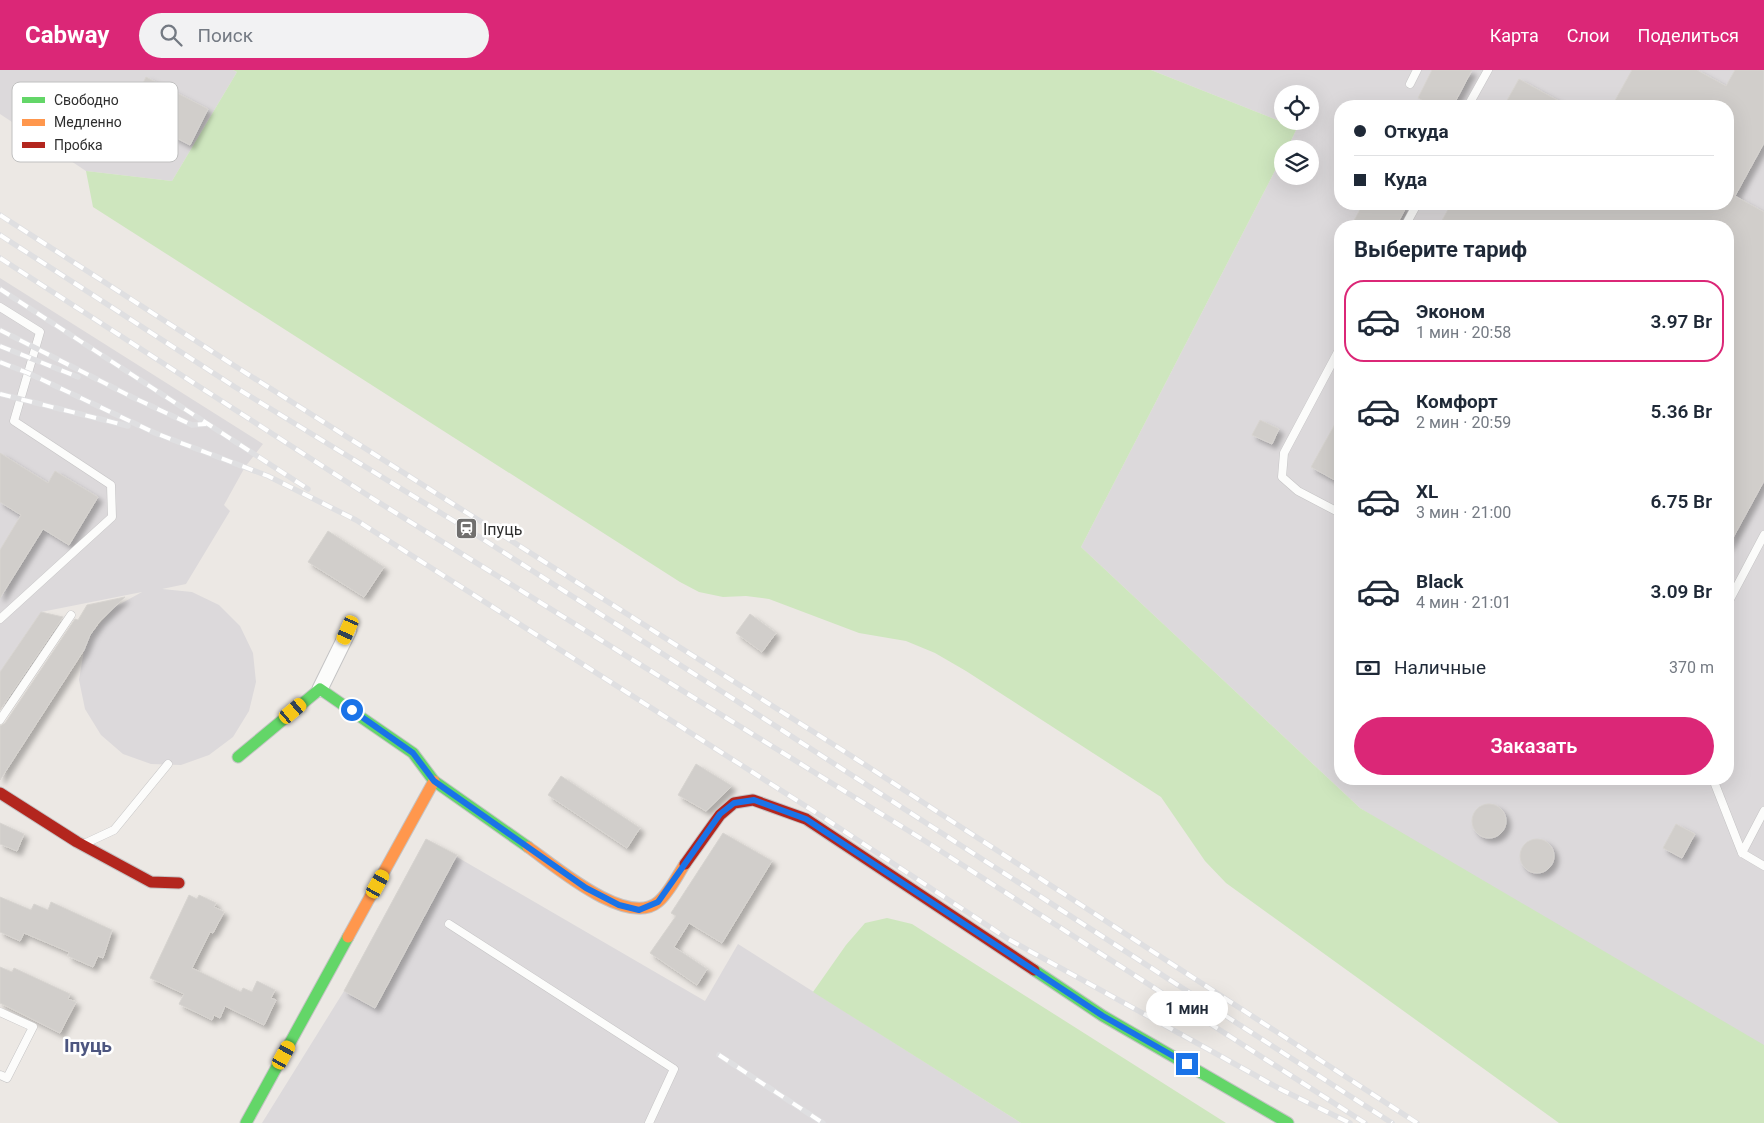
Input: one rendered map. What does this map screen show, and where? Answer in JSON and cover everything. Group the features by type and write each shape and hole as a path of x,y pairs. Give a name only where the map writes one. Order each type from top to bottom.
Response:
{"street":[{"path":"238,757 320,689 348,630"},
{"path":"320,689 413,753 434,781 586,888 619,905 639,910 658,902 720,814 734,803 754,800 806,819 1103,1016 1288,1123"},
{"path":"246,1123 434,781"},
{"path":"0,793 82,845 151,882 179,883"}],"lane":[{"path":"1410,84 1417,70"},
{"path":"1471,100 1488,70"},
{"path":"0,307 40,332 14,421 111,485 112,517 0,619"},
{"path":"1334,359 1284,452 1282,478 1298,491 1334,510"},
{"path":"1734,592 1764,535"},
{"path":"0,720 70,615"},
{"path":"82,845 114,830 168,764"},
{"path":"1715,785 1742,853 1764,866"},
{"path":"1742,853 1764,811"},
{"path":"449,924 674,1069 648,1123"},
{"path":"0,1012 33,1028 8,1078 0,1075"},
{"path":"1264,1123 1271,1112"}],"shaded area":[{"path":"0,70 233,70 237,72 172,181 86,171 72,162 178,162 178,82 12,82 12,122 0,114"},
{"path":"1151,70 1764,70 1764,1047 1440,858 1360,808 1335,785 1734,785 1734,220 1334,220 1334,784 1081,547 1274,173 1274,185 1319,185 1319,140 1291,140 1296,130 1319,130 1319,85 1274,85 1274,119"},
{"path":"0,278 263,444 245,467 224,505 230,511 186,584 162,589 192,592 219,605 240,626 253,653 256,682 249,711 233,737 209,755 181,765 151,764 123,754 101,735 85,709 79,680 84,650 90,635 113,608 142,592 41,612 0,672"},
{"path":"426,839 705,1001 738,944 1021,1123 262,1123 344,991"}],"green space":[{"path":"233,70 1151,70 1274,119 1274,130 1296,130 1291,140 1274,140 1274,173 1081,547 1360,808 1764,1045 1764,1123 1559,1123 1226,883 1205,861 1161,797 935,653 906,641 859,633 769,599 746,596 723,597 699,592 680,582 93,207 86,171 172,181 237,72"},
{"path":"887,918 912,924 1226,1123 1021,1123 813,992 846,945 865,923"}],"building":[{"path":"1432,70 1472,70 1456,100 1422,100 1418,98"},
{"path":"1632,70 1697,70 1726,86 1735,70 1764,70 1764,143 1735,196 1764,212 1764,481 1734,536 1734,220 1442,220 1448,210 1734,210 1734,100 1615,100"},
{"path":"146,77 156,82 144,82"},
{"path":"1519,79 1557,100 1507,100"},
{"path":"178,94 208,109 190,145 178,139"},
{"path":"1360,210 1405,210 1399,220 1354,220"},
{"path":"1260,420 1279,429 1272,444 1252,435"},
{"path":"1334,426 1334,480 1311,467"},
{"path":"0,453 48,483 55,471 98,497 69,545 43,529 0,598 0,550 21,515 0,502"},
{"path":"328,531 384,567 364,597 308,562"},
{"path":"125,597 100,621 90,635 84,650 0,780 0,726 5,723 75,619 78,620 87,605"},
{"path":"41,612 63,617 0,710 0,672"},
{"path":"750,614 776,633 762,652 736,633"},
{"path":"696,764 732,786 706,811 678,795"},
{"path":"561,776 640,828 627,848 548,795"},
{"path":"1489,804 1501,809 1506,821 1501,833 1489,838 1477,833 1472,821 1477,809"},
{"path":"0,823 24,834 17,851 0,844"},
{"path":"1676,824 1695,834 1682,858 1663,848"},
{"path":"723,833 772,861 722,943 689,923 674,947 707,969 697,985 650,953 676,916 671,913"},
{"path":"426,839 457,855 375,1008 344,991"},
{"path":"1537,839 1549,844 1554,856 1549,868 1537,873 1525,868 1520,856 1525,844"},
{"path":"189,895 197,899 199,895 216,903 214,907 224,912 213,933 210,932 192,968 241,992 243,988 252,992 257,981 275,990 271,998 276,1000 264,1025 225,1006 220,1018 214,1015 212,1020 179,1004 184,994 150,978"},
{"path":"0,897 31,910 34,904 48,910 51,902 112,930 103,958 98,956 93,967 68,956 69,952 24,933 20,941 0,932"},
{"path":"0,967 12,972 14,968 70,994 68,999 76,1002 60,1033 0,1003"}],"railway":[{"path":"0,215 238,368 850,755 1417,1123"},
{"path":"0,235 235,387 467,529 732,698 1392,1123"},
{"path":"0,258 375,500 925,841 1365,1123"},
{"path":"0,289 308,489"},
{"path":"0,330 132,397 192,425 206,424"},
{"path":"0,346 78,377"},
{"path":"0,362 28,373 155,433 268,476 356,520 815,812 1008,939 1282,1090 1350,1123"},
{"path":"0,394 128,426"},
{"path":"719,1055 823,1123"}],"traffic: fast":[{"path":"238,757 320,689 413,753 434,781 528,847"},
{"path":"246,1123 348,937"},
{"path":"1034,970 1103,1016 1288,1123"}],"traffic: slow":[{"path":"348,937 434,781"},
{"path":"528,847 573,880 610,901 628,907 645,908 658,902 685,864"}],"traffic: jam":[{"path":"0,793 77,842 151,882 179,883"},
{"path":"685,864 720,815 734,803 753,800 806,819 1034,970"}],"place":[{"name":"Іпуць","path":"467,529"}],"district":[{"name":"Іпуць","path":"88,1045"}],"route":[{"path":"352,710 413,753 434,781 586,888 619,905 639,910 658,902 720,814 734,803 754,800 806,819 1103,1016 1187,1064"}]}
